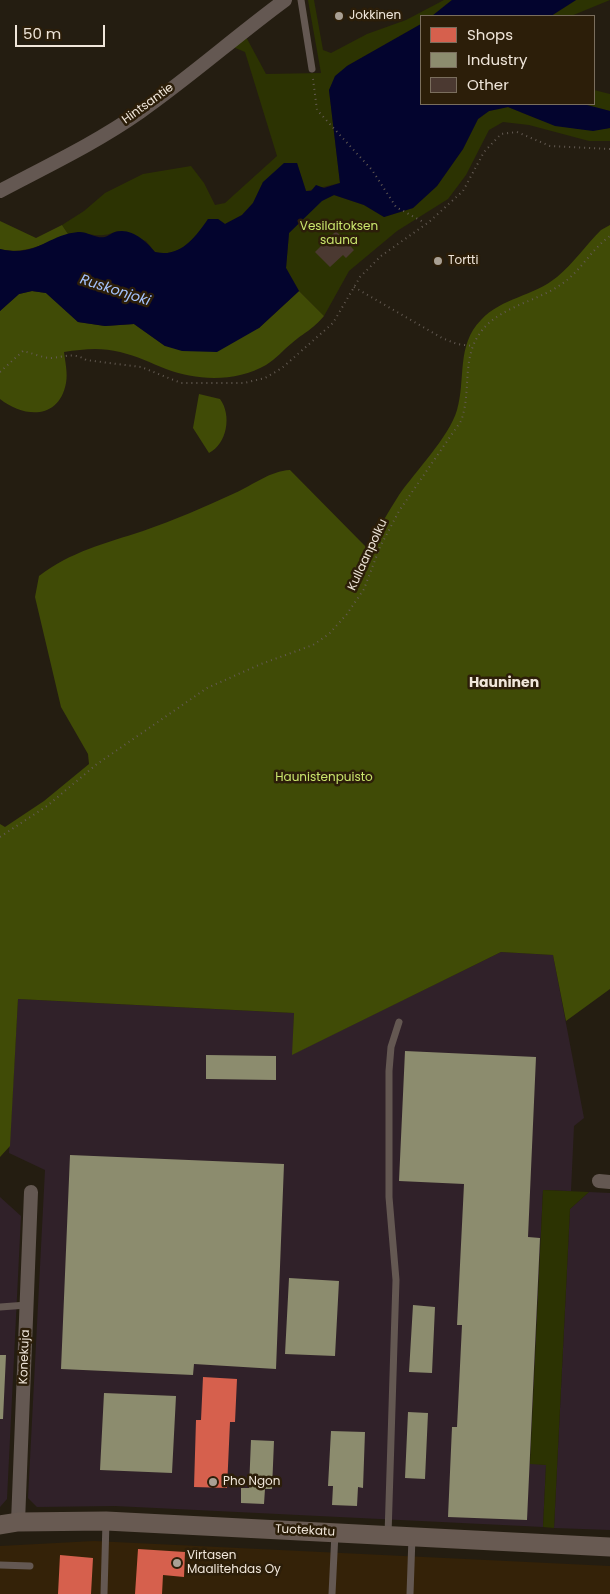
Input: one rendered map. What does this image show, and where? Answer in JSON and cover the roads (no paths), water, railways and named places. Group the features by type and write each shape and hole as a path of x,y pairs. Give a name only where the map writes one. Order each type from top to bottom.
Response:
{"street":[{"name":"Hintsantie","path":"0,191 95,140 140,112 228,42 285,0"},
{"name":"Konekuja","path":"9,1524 27,1305 31,1192"},
{"name":"Tuotekatu","path":"9,1524 106,1520 610,1547"}],"lane":[{"path":"301,0 312,69"},
{"path":"388,1536 396,1280 389,1197 389,1071 392,1047 399,1022"},
{"path":"0,1307 27,1305"},
{"path":"104,1594 106,1520"},
{"path":"332,1594 335,1533"},
{"path":"410,1594 412,1537"},
{"path":"0,1565 30,1566"}],"water":[{"path":"452,0 576,0 553,15 433,15"},
{"name":"Ruskonjoki","path":"420,25 420,105 587,105 610,111 610,128 593,131 555,126 508,107 489,111 478,119 463,149 437,186 413,208 384,217 364,205 334,195 322,201 289,233 286,268 299,291 259,328 217,352 182,351 165,346 134,324 105,326 78,322 46,293 32,291 19,294 0,311 0,249 23,251 58,237 78,232 106,237 115,232 127,231 138,236 155,252 172,252 186,245 208,219 218,219 225,224 242,215 253,203 263,182 284,163 297,163 306,191 311,191 316,185 324,188 340,183 329,90 335,76 347,66"}],"place":[{"name":"Jokkinen","path":"339,16"},
{"name":"Tortti","path":"438,261"},
{"name":"Pho Ngon","path":"213,1482"},
{"name":"Virtasen Maalitehdas Oy","path":"177,1563"}],"district":[{"name":"Hauninen","path":"504,683"}],"park label":[{"name":"Vesilaitoksen sauna","path":"339,234"},
{"name":"Haunistenpuisto","path":"324,778"}]}
